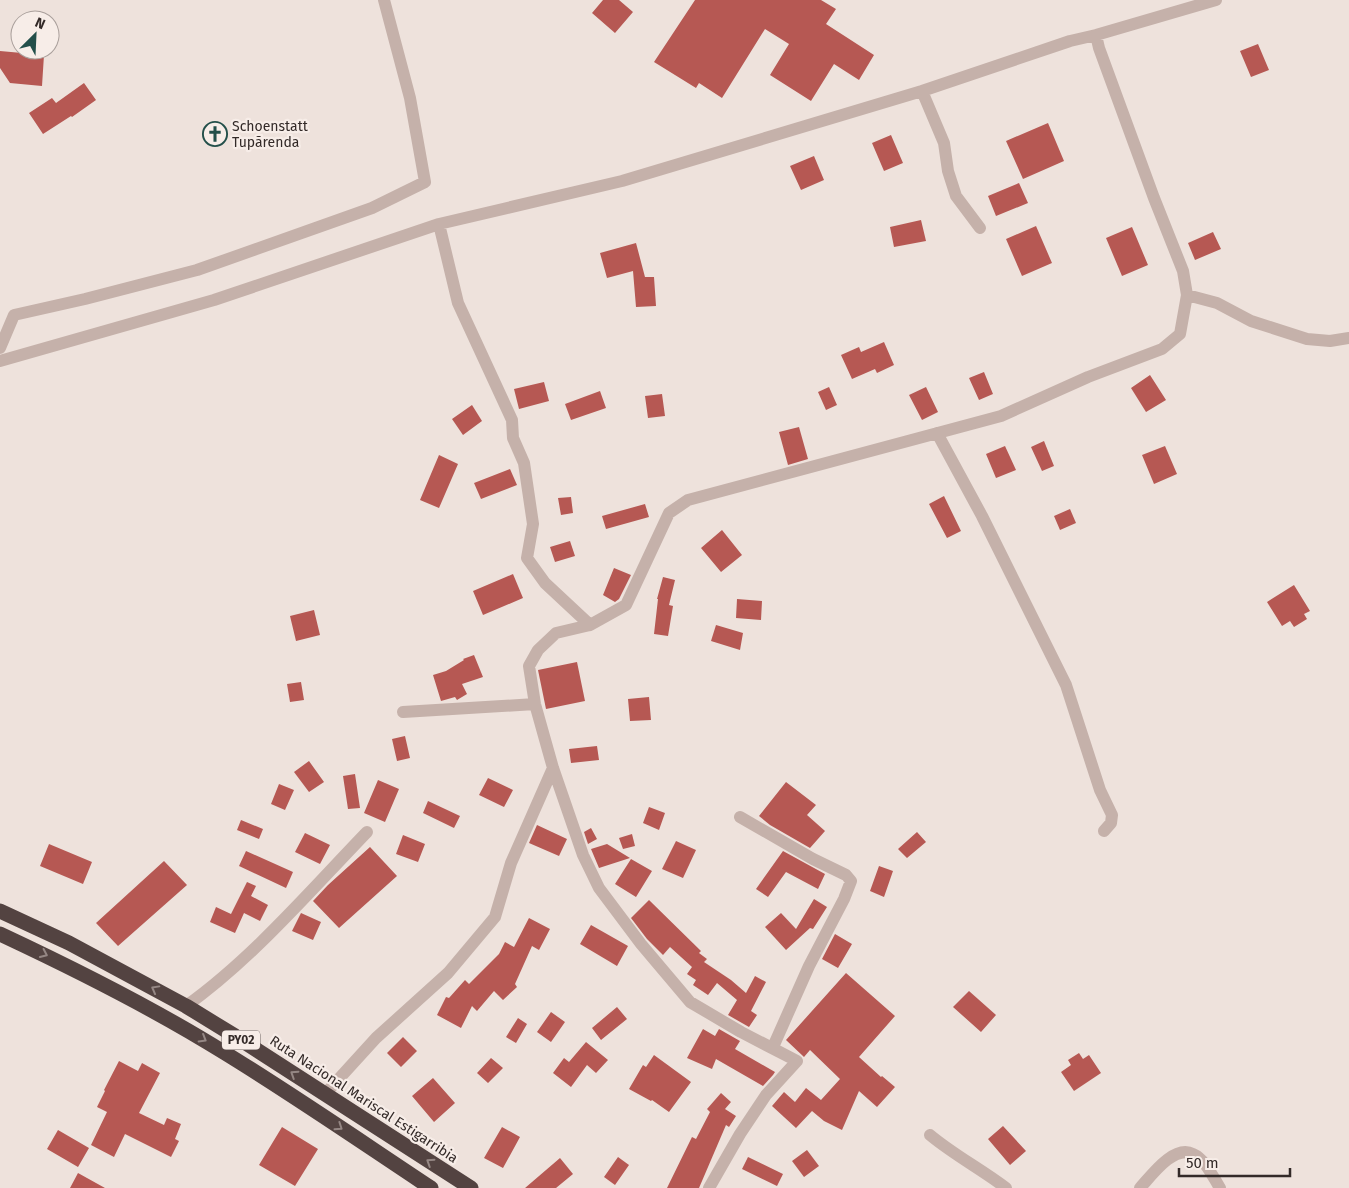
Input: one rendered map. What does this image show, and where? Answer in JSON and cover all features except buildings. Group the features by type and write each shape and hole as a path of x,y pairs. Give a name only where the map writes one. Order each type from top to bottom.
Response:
{"highway":[{"name":"Ruta Nacional Mariscal Estigarribia","path":"0,911 77,948 186,1006 471,1188"},
{"name":"PY02","path":"0,934 100,982 175,1023 240,1062 431,1188"}],"street":[{"path":"0,348 14,315 197,270 372,208 425,182 410,98 384,0"},
{"path":"0,361 214,300 439,224 622,181 922,91 1070,41 1216,0"},
{"path":"709,1188 740,1134 766,1095 797,1061 741,1032 690,1002 641,944 599,888 583,855 553,768 536,704 529,666 538,650 556,633 590,626 626,605 669,513 688,500 1000,416 1088,377 1162,349 1180,334 1187,295 1183,270 1154,198 1099,48 1096,35"},
{"path":"922,91 944,143 948,171 956,196 980,228"},
{"path":"439,224 458,303 512,420 513,438 524,463 533,524 527,558 545,583 590,626"},
{"path":"1187,295 1217,303 1251,321 1307,339 1330,341 1349,338"},
{"path":"937,433 982,516 1066,685 1100,790 1112,815 1111,823 1104,831"},
{"path":"402,712 536,704"},
{"path":"325,1094 376,1038 448,973 495,917 511,863 553,768"},
{"path":"740,817 813,859 846,874 852,881 809,966 773,1047"},
{"path":"186,1006 213,987 258,945 366,832"},
{"path":"930,1135 950,1152 984,1171 1006,1188"},
{"path":"1140,1188 1163,1163 1175,1154 1184,1152 1192,1153 1199,1158 1220,1188"}],"place":[{"name":"Schoenstatt Tupãrenda","path":"215,134"}]}
